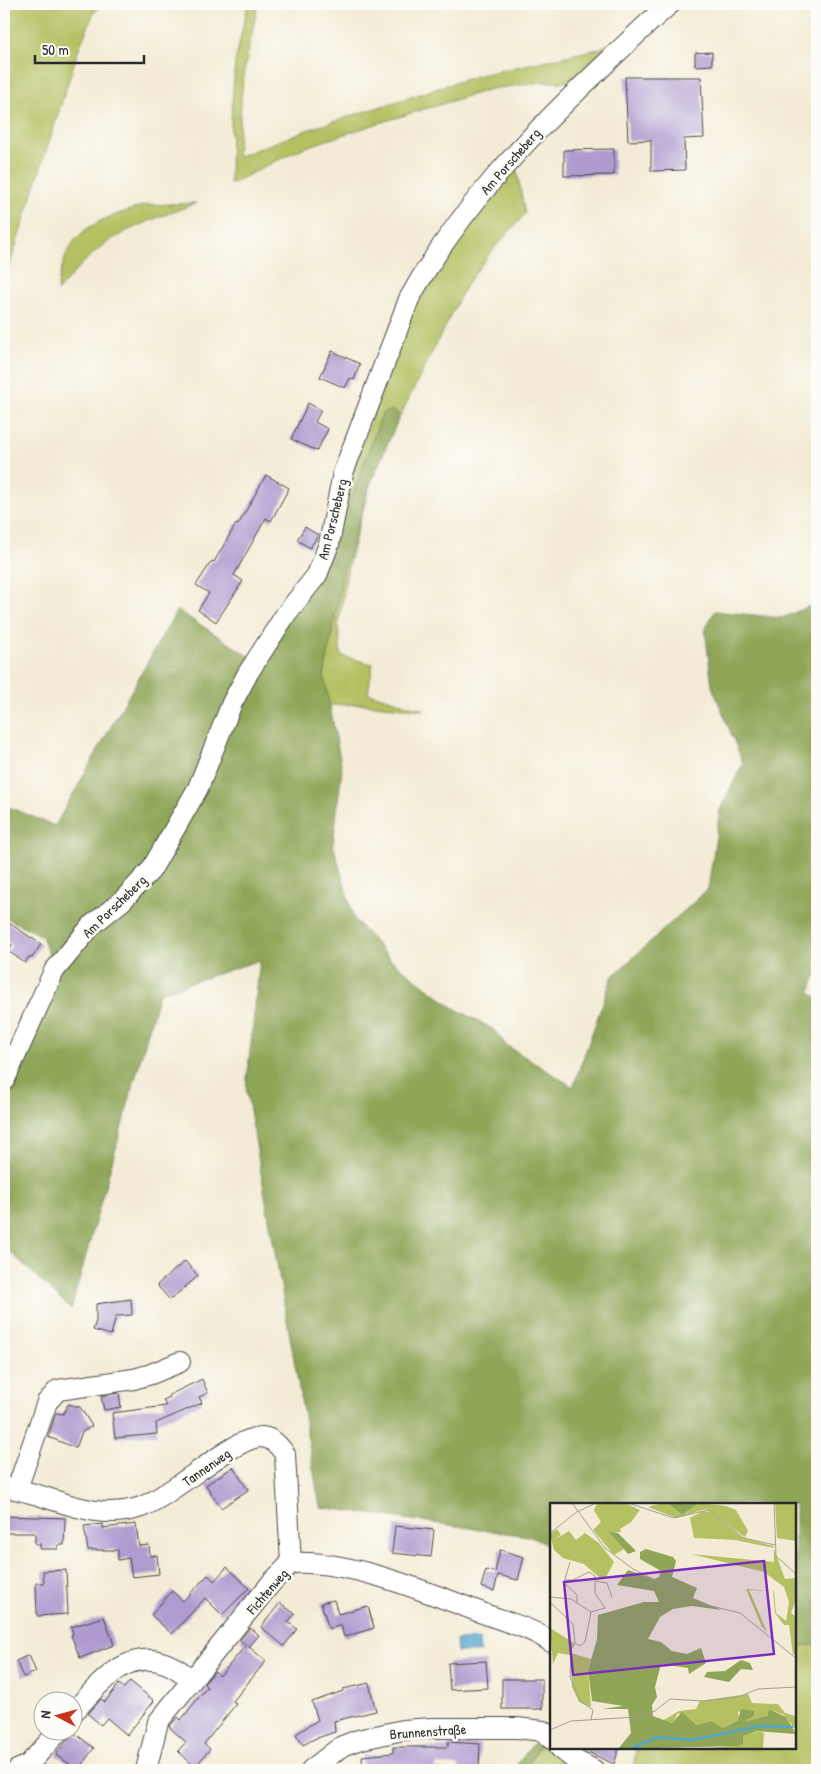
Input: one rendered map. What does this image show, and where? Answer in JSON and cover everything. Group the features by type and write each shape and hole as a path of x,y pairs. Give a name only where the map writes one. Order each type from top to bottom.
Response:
{"street":[{"name":"Am Porscheberg","path":"4,1081 54,971 92,925 122,901 151,870 198,788 232,703 248,673 286,614 317,575 329,544 344,473 409,299 418,283 462,219 513,156 567,100 670,4"},
{"name":"Tannenweg","path":"180,1362 151,1374 58,1390 47,1402 10,1488 83,1510 110,1512 132,1509 166,1495 241,1442 262,1437 272,1440 285,1454 291,1564"},
{"name":"Fichtenweg","path":"146,1770 156,1726 272,1582 291,1564 317,1563 353,1570 434,1595 523,1628 550,1642"},
{"path":"82,1702 101,1680 111,1672 136,1660 149,1659 172,1664 192,1680"},
{"name":"Brunnenstraße","path":"312,1770 342,1746 358,1740 403,1730 496,1727 548,1731"},
{"path":"17,1770 28,1764 49,1742"},
{"path":"562,1749 594,1770"}],"green space":[{"path":"4,4 101,4 94,13 79,48 4,283"},
{"path":"248,4 258,4 243,77 237,157 307,130 476,76 598,49 627,37 579,82 542,82 491,89 303,148 230,184 231,120 235,62"},
{"path":"515,160 525,214 490,253 465,287 398,420 397,413 391,411 382,414 353,494 339,520 343,496 417,295"},
{"path":"196,203 123,233 101,247 78,268 57,292 64,261 69,250 84,231 108,218 143,206"},
{"path":"391,410 397,413 398,420 369,487 343,573 324,676 342,769 333,844 354,919 392,961 454,1008 493,1029 506,1045 573,1087 612,977 708,889 720,810 743,763 712,686 705,629 715,611 782,618 817,603 817,971 810,993 817,997 817,1645 796,1646 796,1503 550,1503 550,1546 528,1536 320,1507 246,1088 260,960 159,993 71,1309 4,1246 4,1104 56,975 42,936 4,917 4,805 55,826 177,610 249,656 260,656 353,494 382,414"},
{"path":"369,487 348,567 338,626 341,656 373,664 368,693 425,710 363,704 329,705 324,676 343,573"},
{"path":"817,1645 817,1770 633,1770 636,1749 796,1749 796,1646"},
{"path":"537,1739 542,1740 525,1770 513,1770"},
{"path":"542,1740 550,1746 550,1749 555,1749 585,1770 525,1770"}],"water":[{"path":"479,1639 480,1652 457,1652 456,1640"}],"building":[{"path":"712,52 712,65 695,66 695,53"},
{"path":"625,77 701,77 704,138 684,139 685,170 651,171 651,140 628,141"},
{"path":"614,149 614,175 564,176 564,150"},
{"path":"332,351 360,364 354,380 350,378 345,388 320,377"},
{"path":"308,403 321,410 315,422 328,429 317,451 291,439"},
{"path":"266,475 289,488 271,521 266,518 234,575 243,581 216,622 198,610 209,593 196,585 212,561 214,562 236,524 238,525"},
{"path":"305,527 318,535 310,548 297,540"},
{"path":"4,920 41,944 32,958 29,957 25,963 8,951 12,945 4,940"},
{"path":"185,1261 198,1276 170,1300 157,1285"},
{"path":"131,1299 132,1315 116,1316 111,1335 93,1330 96,1321 96,1304"},
{"path":"202,1379 208,1393 199,1397 202,1403 156,1423 157,1434 115,1438 112,1413 166,1406 163,1400 170,1397 169,1395"},
{"path":"119,1393 121,1407 104,1410 101,1396"},
{"path":"68,1404 80,1407 92,1426 82,1432 76,1448 48,1437 56,1413 63,1414"},
{"path":"233,1467 248,1490 221,1508 206,1485"},
{"path":"4,1516 65,1518 64,1545 58,1545 58,1549 40,1549 40,1544 35,1544 35,1533 4,1533"},
{"path":"103,1524 103,1528 136,1524 139,1546 149,1545 150,1556 157,1555 159,1574 132,1577 129,1558 118,1560 118,1550 88,1550 84,1526"},
{"path":"395,1526 434,1530 431,1557 392,1553"},
{"path":"500,1550 524,1557 518,1580 498,1575 494,1591 481,1587 486,1570 495,1572"},
{"path":"227,1567 249,1588 222,1615 205,1598 172,1634 151,1615 172,1591 183,1601 208,1575 214,1581"},
{"path":"66,1570 68,1614 37,1616 36,1583 44,1583 43,1571"},
{"path":"334,1600 338,1614 368,1606 374,1628 344,1637 341,1625 329,1629 321,1603"},
{"path":"280,1603 295,1614 288,1622 297,1629 284,1646 261,1627"},
{"path":"104,1617 114,1645 80,1658 71,1635 73,1634 71,1627"},
{"path":"250,1628 259,1635 249,1647 266,1661 233,1701 236,1704 204,1744 210,1749 195,1767 178,1751 186,1742 169,1727 178,1717 181,1720 207,1687 204,1684 215,1671 220,1676 246,1645 240,1640"},
{"path":"29,1655 36,1672 23,1677 16,1661"},
{"path":"486,1661 488,1688 450,1690 448,1663"},
{"path":"502,1679 542,1679 542,1709 502,1709"},
{"path":"130,1681 154,1701 127,1735 107,1718 101,1725 88,1714 101,1699 105,1702 119,1684 124,1688"},
{"path":"369,1683 376,1711 334,1721 335,1732 303,1745 296,1734 318,1720 312,1702 343,1691 343,1689"},
{"path":"82,1739 94,1748 78,1770 56,1755 66,1742 82,1742"},
{"path":"448,1742 480,1744 479,1770 459,1770 459,1766 435,1765 435,1770 363,1770 362,1756 393,1753 393,1747 448,1747"},
{"path":"581,1749 619,1749 614,1764"}]}
